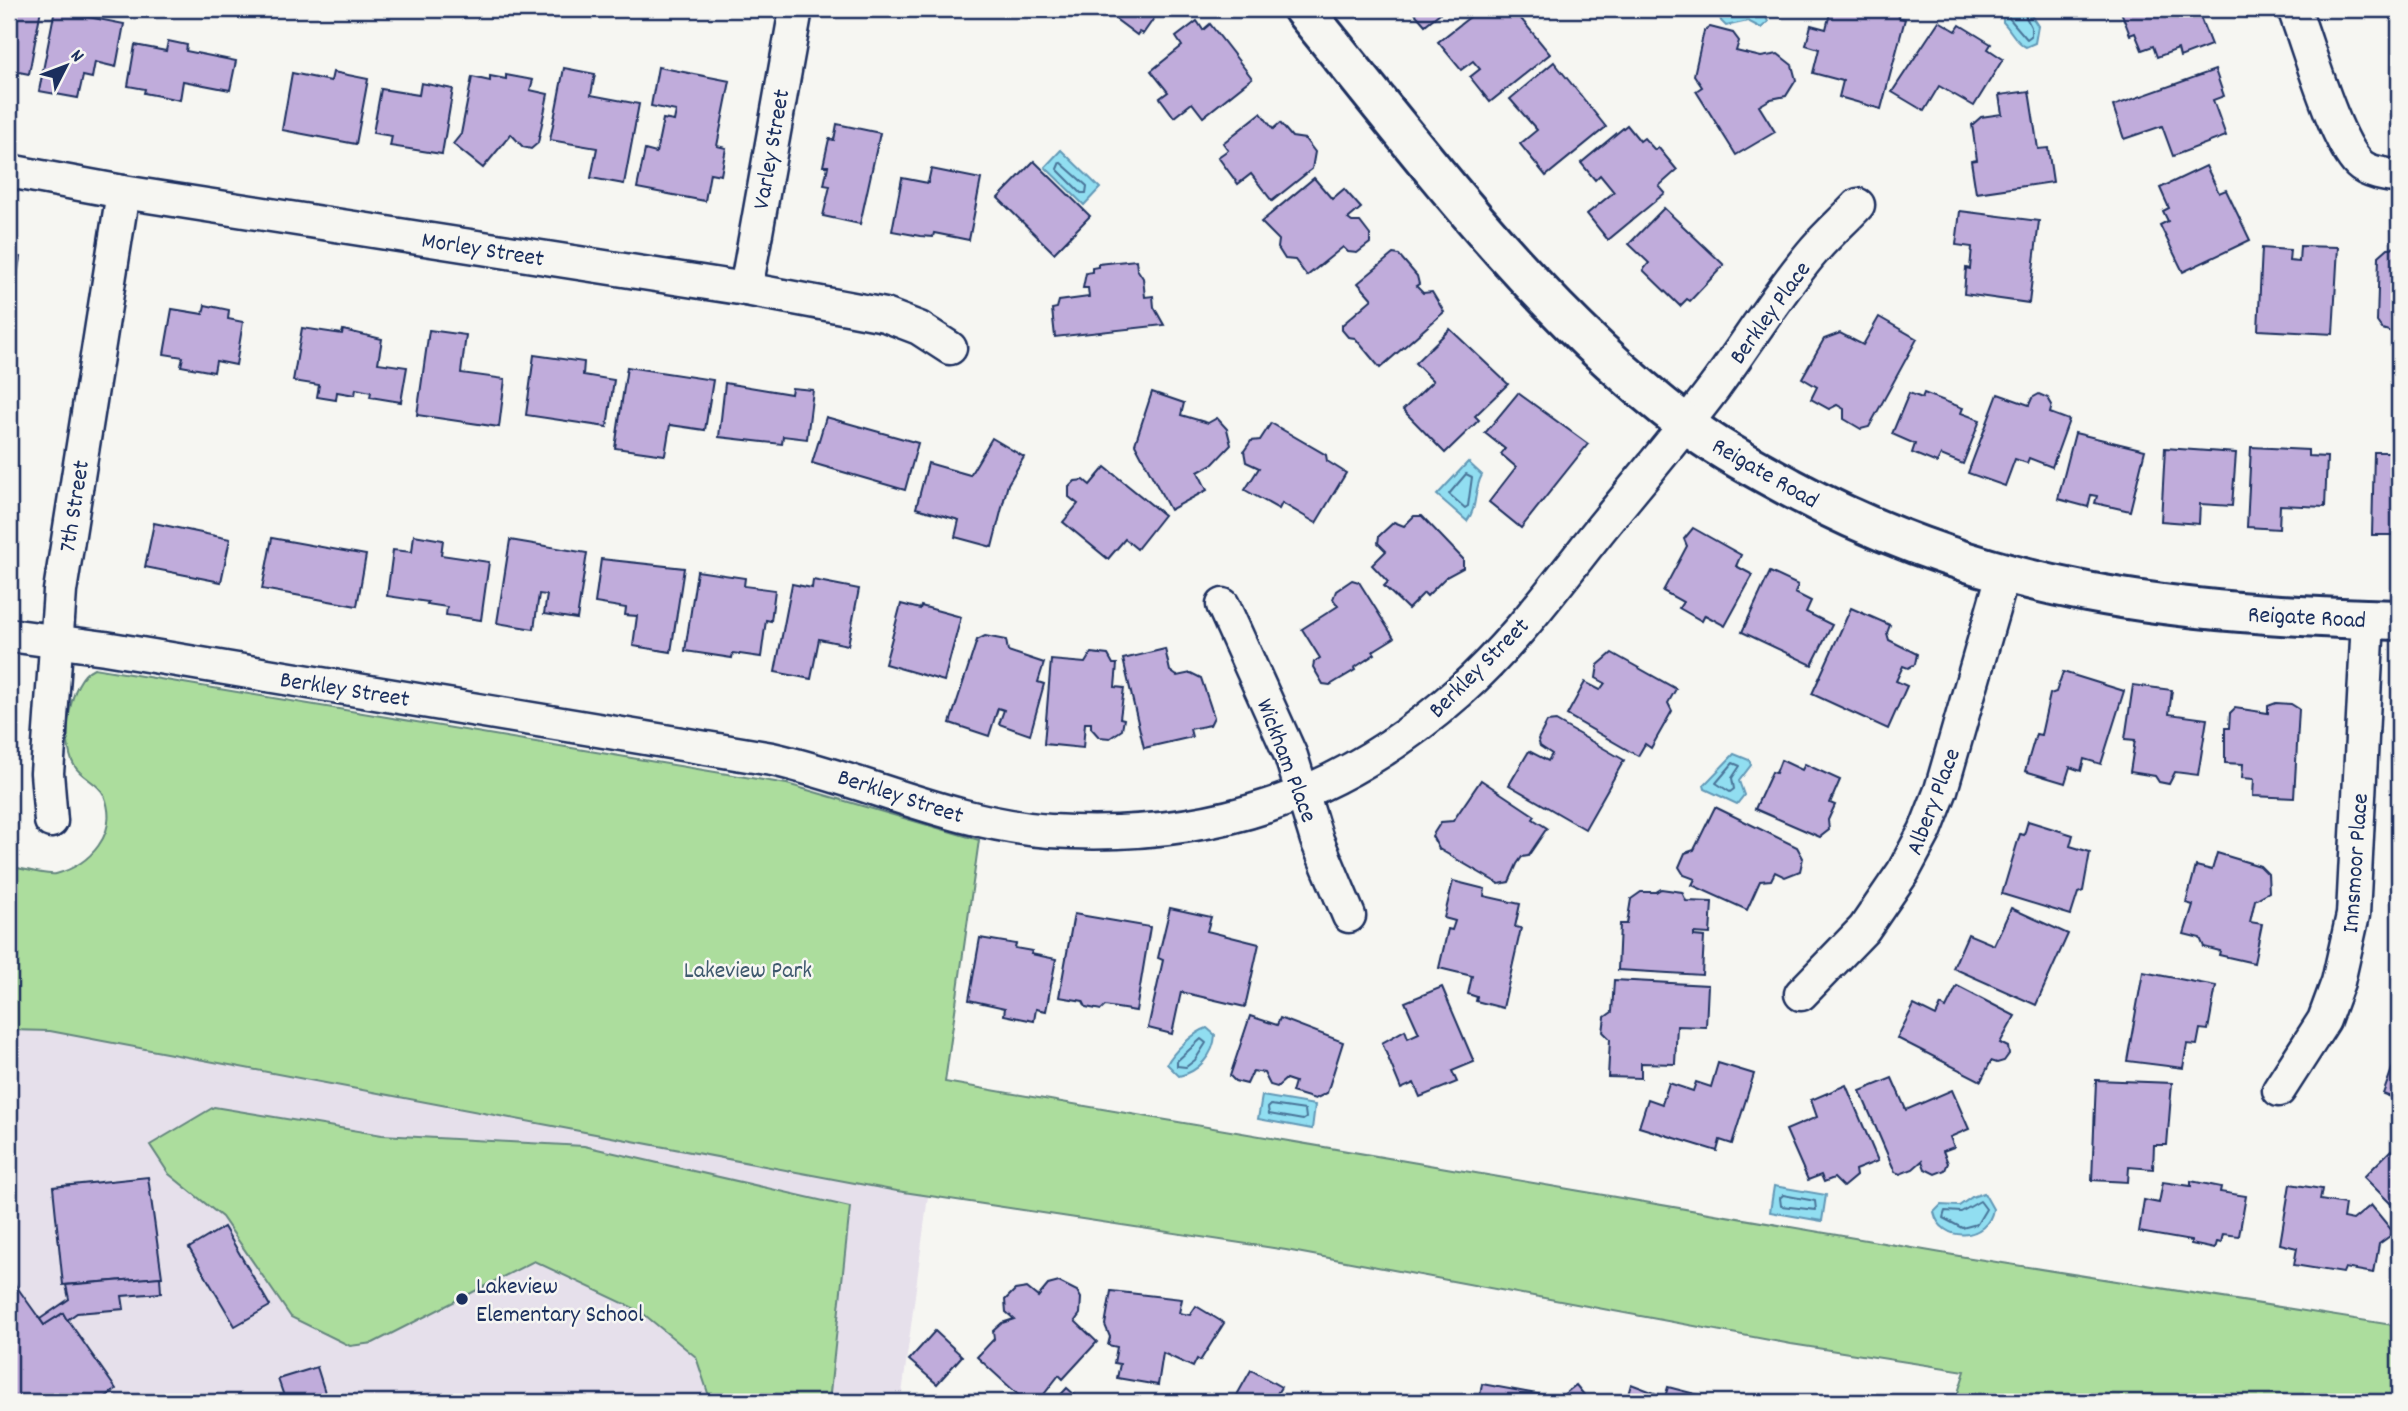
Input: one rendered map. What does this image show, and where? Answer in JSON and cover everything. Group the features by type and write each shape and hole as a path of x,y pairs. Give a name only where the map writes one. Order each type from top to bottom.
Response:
{"street":[{"name":"Varley Street","path":"746,289 796,9"},
{"name":"Reigate Road","path":"1303,9 1515,265 1615,365 1686,424 1770,477 1849,518 2003,575 2151,605 2384,619"},
{"path":"2294,9 2340,135 2360,165 2388,176 2399,176"},
{"name":"Morley Street","path":"9,171 123,192 746,289 885,315 919,328 950,348"},
{"name":"7th Street","path":"51,821 47,773 60,591 123,192"},
{"name":"Berkley Place","path":"1686,424 1814,250 1858,205"},
{"name":"Berkley Street","path":"9,635 772,759 832,773 937,811 1046,831 1162,831 1272,806 1303,794 1365,762 1459,692 1518,630 1686,424"},
{"name":"Albery Place","path":"1801,994 1864,929 1903,872 1925,831 1941,790 2003,575"},
{"name":"Wickham Place","path":"1223,605 1291,756 1317,840 1349,916"},
{"name":"Innsmoor Place","path":"2279,1090 2324,1020 2348,946 2384,619"}],"shaded area":[{"name":"Lakeview Elementary School","path":"9,1030 50,1031 928,1196 901,1402 9,1402"}],"green space":[{"name":"Lakeview Park","path":"94,668 787,784 979,840 945,1082 1965,1257 2399,1326 2399,1402 1955,1402 1965,1371 1791,1344 1286,1250 897,1191 50,1031 9,1030 9,866 52,874 68,870 98,846 108,823 104,795 74,765 68,742 69,712 73,698 85,675"},
{"path":"214,1107 382,1135 584,1146 850,1207 829,1402 711,1402 696,1357 640,1311 534,1261 373,1343 350,1346 291,1317 222,1217 169,1174 150,1145"}],"water":[{"path":"1718,9 1763,9 1768,22 1761,28 1748,21 1726,26 1721,21"},
{"path":"2003,9 2027,9 2038,26 2035,43 2026,47 2019,42 2003,22"},
{"path":"1061,150 1100,188 1084,205 1045,167"},
{"path":"1468,462 1482,475 1473,510 1467,521 1437,495"},
{"path":"1734,754 1749,760 1751,765 1739,781 1744,795 1737,804 1705,789 1704,785"},
{"path":"1207,1028 1215,1035 1208,1056 1198,1067 1179,1076 1167,1064 1184,1043"},
{"path":"1262,1096 1315,1105 1312,1129 1258,1119"},
{"path":"1774,1186 1826,1195 1822,1221 1770,1212"},
{"path":"1984,1193 1993,1209 1983,1227 1974,1232 1954,1234 1945,1230 1938,1222 1934,1212 1941,1205 1959,1206"}],"building":[{"path":"9,9 41,9 29,74 9,70"},
{"path":"55,9 84,9 83,16 124,24 116,67 95,62 92,78 83,76 78,98 39,91"},
{"path":"1102,9 1167,9 1162,15 1159,11 1143,34 1139,32 1137,35"},
{"path":"1411,9 1445,9 1425,25"},
{"path":"1480,9 1513,9 1550,54 1490,102 1470,77 1480,69 1473,61 1461,70 1438,42"},
{"path":"1831,9 1874,12 1875,9 1897,9 1899,18 1905,19 1881,109 1839,97 1843,81 1813,73 1819,49 1806,45 1811,25 1826,29"},
{"path":"2120,9 2197,9 2211,45 2180,57 2178,49 2157,57 2153,46 2142,50 2135,33 2130,35"},
{"path":"1197,21 1203,30 1210,24 1252,78 1203,117 1192,103 1174,117 1160,98 1168,92 1151,71 1182,46 1176,37"},
{"path":"1939,21 1956,31 1960,25 1991,44 1988,49 2003,59 1974,106 1939,86 1924,111 1892,92"},
{"path":"1710,27 1733,33 1739,41 1736,51 1761,57 1778,54 1792,65 1796,80 1786,96 1771,99 1759,106 1775,132 1736,155 1696,91 1702,87 1694,75 1704,31"},
{"path":"168,41 187,45 186,51 236,61 230,90 183,81 180,100 144,93 145,89 128,86 135,45 166,51"},
{"path":"1554,62 1606,127 1546,176 1520,144 1537,130 1510,99"},
{"path":"658,67 730,81 717,146 726,148 721,175 710,173 705,201 637,188 645,150 656,153 663,119 674,121 676,111 651,106"},
{"path":"564,68 595,74 591,95 639,104 624,184 591,178 597,148 550,140"},
{"path":"2215,70 2224,96 2213,100 2226,136 2173,156 2162,126 2124,139 2113,106"},
{"path":"333,72 368,79 356,144 282,130 292,73 331,81"},
{"path":"506,75 533,80 530,90 548,94 538,143 531,149 523,147 511,134 483,168 453,144 461,134 472,77 490,81 490,76 506,79"},
{"path":"421,83 453,89 442,154 390,146 392,136 373,133 381,89 419,95"},
{"path":"2029,91 2038,149 2048,148 2053,182 1976,193 1971,161 1977,160 1972,125 1981,117 2002,114 1999,95"},
{"path":"1261,113 1273,129 1280,123 1292,137 1305,139 1315,152 1312,169 1272,201 1251,174 1238,184 1218,157 1228,150 1223,143"},
{"path":"837,124 880,133 860,224 823,216 830,186 824,185 828,166 823,166 829,139 834,140"},
{"path":"1627,125 1640,141 1644,138 1655,150 1658,147 1677,170 1659,186 1665,193 1608,240 1587,214 1614,192 1600,175 1595,180 1581,163"},
{"path":"1034,161 1090,216 1054,253 998,198"},
{"path":"2206,166 2219,193 2226,190 2250,240 2183,272 2160,225 2168,221 2163,211 2169,208 2160,188"},
{"path":"931,169 981,179 969,240 934,233 933,237 892,231 902,178 928,183"},
{"path":"1314,178 1332,199 1344,189 1361,208 1348,219 1360,222 1370,235 1370,243 1357,253 1348,252 1343,247 1307,276 1295,260 1285,259 1278,248 1279,240 1261,222"},
{"path":"1664,208 1724,265 1690,301 1687,299 1680,306 1643,270 1649,263 1629,244"},
{"path":"1960,211 2039,221 2029,303 1964,294 1966,268 1970,269 1972,247 1956,245"},
{"path":"2300,246 2338,247 2333,334 2258,330 2262,248 2290,250 2289,261 2299,262"},
{"path":"2399,247 2399,333 2395,333 2382,329 2377,322 2379,256 2388,248"},
{"path":"1393,254 1399,255 1417,276 1419,284 1416,286 1423,293 1432,292 1444,312 1380,368 1355,338 1348,337 1342,330 1342,325 1372,299 1358,283"},
{"path":"9,255 20,257 9,329"},
{"path":"1136,260 1137,269 1143,278 1145,297 1153,296 1154,307 1164,325 1055,337 1052,309 1057,308 1059,301 1089,297 1088,288 1083,288 1086,273 1092,272 1092,268 1098,267 1098,264"},
{"path":"205,305 229,310 228,319 243,322 236,365 216,361 214,372 181,366 183,357 164,354 172,309 203,314"},
{"path":"1879,317 1917,339 1869,427 1861,429 1844,419 1844,409 1837,405 1829,409 1811,399 1817,387 1802,378 1824,339 1840,333 1863,345"},
{"path":"302,328 342,334 343,330 382,339 378,363 407,367 401,402 370,397 371,392 356,389 355,395 337,392 336,400 317,397 319,385 293,381"},
{"path":"1450,329 1508,384 1475,416 1479,420 1445,453 1403,410 1433,381 1415,363"},
{"path":"429,330 466,335 461,373 505,379 499,427 417,415"},
{"path":"534,355 584,362 583,375 614,380 607,427 526,415"},
{"path":"627,367 713,380 705,430 670,425 665,455 615,448"},
{"path":"725,383 791,394 792,388 813,390 807,439 783,436 782,444 719,437"},
{"path":"1152,392 1184,403 1181,415 1208,423 1217,418 1227,429 1231,445 1213,464 1198,472 1207,490 1170,510 1135,444"},
{"path":"1518,393 1588,444 1521,528 1489,502 1516,467 1501,454 1505,449 1485,433"},
{"path":"1909,393 1922,398 1924,393 1963,408 1961,413 1980,420 1963,464 1941,455 1937,463 1912,453 1915,444 1892,434"},
{"path":"1998,394 2029,405 2032,398 2039,394 2048,398 2052,405 2050,413 2069,420 2052,467 2029,458 2027,463 2015,459 2005,486 1968,473"},
{"path":"826,417 918,443 905,490 812,463"},
{"path":"1271,423 1326,455 1327,461 1346,473 1316,523 1282,503 1279,509 1245,490 1259,468 1246,462 1244,451 1251,441 1260,440"},
{"path":"2075,433 2145,450 2130,511 2095,503 2097,496 2091,495 2088,507 2058,499"},
{"path":"992,438 1024,457 1008,484 992,547 955,537 959,520 916,508 928,463 970,475"},
{"path":"2251,447 2308,450 2308,456 2327,457 2325,507 2280,505 2279,529 2247,527"},
{"path":"2165,448 2236,453 2232,506 2200,504 2199,524 2161,521"},
{"path":"2374,452 2399,452 2399,535 2372,535"},
{"path":"1105,467 1164,515 1137,549 1125,539 1108,559 1063,522 1078,504 1069,497 1069,487 1075,481 1084,480 1090,485"},
{"path":"1414,516 1422,516 1463,559 1463,568 1446,577 1427,596 1424,593 1408,609 1384,586 1388,582 1372,565 1386,551 1378,543 1379,536 1394,522 1404,526"},
{"path":"154,523 230,539 221,582 145,567"},
{"path":"1693,528 1741,555 1736,566 1753,575 1725,626 1705,615 1702,621 1679,608 1683,602 1663,591 1687,546 1684,539"},
{"path":"414,535 443,540 441,555 489,562 481,620 446,615 447,607 427,604 428,602 387,596 393,550 412,552"},
{"path":"272,538 366,555 357,606 262,589"},
{"path":"510,540 587,553 577,619 544,614 547,595 539,594 534,629 497,623"},
{"path":"601,559 684,568 671,652 633,646 637,616 625,615 626,608 595,603"},
{"path":"697,571 745,578 744,586 775,590 771,621 766,620 761,657 733,653 732,658 685,651"},
{"path":"1770,572 1798,585 1795,593 1811,601 1806,612 1832,625 1812,665 1742,632"},
{"path":"813,580 859,589 848,645 819,639 811,679 775,672 792,584 812,588"},
{"path":"1352,580 1359,582 1394,638 1373,651 1375,654 1354,668 1355,670 1330,685 1323,684 1313,667 1314,662 1320,658 1302,629 1338,606 1333,599 1336,591"},
{"path":"901,604 920,609 921,606 961,617 944,681 885,664"},
{"path":"1851,608 1890,625 1887,633 1889,640 1917,654 1915,664 1908,668 1903,666 1896,681 1907,686 1888,729 1812,694"},
{"path":"985,636 1006,640 1008,651 1044,663 1038,682 1044,684 1030,735 999,724 1004,710 998,708 989,736 950,723 977,640"},
{"path":"1165,649 1170,671 1177,676 1191,673 1201,678 1214,717 1210,725 1190,729 1192,737 1144,748 1123,659"},
{"path":"1091,653 1108,655 1113,664 1117,664 1115,687 1124,688 1120,718 1124,719 1122,730 1110,738 1099,737 1091,728 1091,723 1085,723 1083,748 1044,744 1051,660 1085,663"},
{"path":"1612,653 1676,689 1668,703 1672,711 1651,748 1645,744 1638,756 1567,715 1585,682 1600,690 1605,683 1596,678 1598,665"},
{"path":"2063,672 2124,691 2101,764 2084,759 2081,771 2070,767 2065,783 2025,771 2036,734 2041,735 2050,694 2056,692"},
{"path":"2133,685 2172,690 2169,714 2207,719 2198,775 2175,772 2169,784 2159,782 2155,776 2130,772 2135,740 2125,739"},
{"path":"2276,703 2291,704 2299,709 2294,798 2253,796 2254,779 2242,778 2243,764 2225,763 2225,728 2229,728 2230,713 2235,708 2268,713 2268,706"},
{"path":"1556,721 1624,760 1585,829 1509,785 1529,751 1548,761 1552,754 1540,746 1538,739 1547,722"},
{"path":"1781,760 1802,770 1805,764 1840,780 1830,803 1835,805 1828,820 1829,830 1820,837 1755,809 1772,772 1776,773"},
{"path":"1481,780 1535,816 1533,819 1547,828 1528,856 1522,857 1517,864 1509,882 1499,884 1439,849 1432,836 1441,822 1453,821"},
{"path":"1715,807 1797,847 1803,858 1800,871 1785,877 1775,872 1771,880 1760,881 1747,910 1692,885 1695,879 1684,875 1679,867 1685,853 1694,850"},
{"path":"2028,821 2073,835 2070,846 2090,852 2083,891 2078,893 2071,915 2002,894 2020,834 2024,835"},
{"path":"2217,853 2260,866 2268,874 2269,892 2255,900 2250,922 2262,924 2254,963 2219,955 2220,951 2204,947 2200,938 2184,934 2193,905 2186,903 2196,866 2212,870"},
{"path":"1453,881 1485,889 1484,896 1520,904 1515,927 1521,928 1503,1008 1476,1001 1477,997 1468,994 1472,976 1439,968 1448,929 1452,930 1455,921 1444,918"},
{"path":"1661,889 1682,892 1686,901 1712,902 1710,934 1694,933 1694,936 1704,937 1702,975 1618,970 1620,924 1627,924 1631,899 1641,892 1656,892"},
{"path":"1170,908 1211,917 1207,931 1259,944 1245,1007 1181,992 1172,1034 1148,1028 1163,960 1158,958"},
{"path":"2011,908 2068,934 2036,1005 1953,968 1968,934 1994,945"},
{"path":"1074,914 1150,927 1136,1011 1105,1006 1101,1010 1086,1007 1083,1001 1059,997"},
{"path":"980,938 1016,944 1015,948 1032,951 1031,954 1056,959 1046,1011 1036,1009 1034,1021 1004,1015 1005,1008 969,1000"},
{"path":"2143,972 2216,986 2208,1030 2200,1029 2197,1045 2187,1044 2183,1068 2127,1061"},
{"path":"1614,980 1708,985 1706,1027 1677,1026 1675,1064 1641,1063 1641,1078 1608,1077 1610,1039 1603,1032 1605,1017 1612,1012"},
{"path":"1957,986 2015,1016 2000,1043 2008,1047 2009,1054 2004,1061 1991,1061 1981,1081 1897,1038 1914,1005 1936,1016 1941,1005 1946,1008"},
{"path":"1442,987 1474,1062 1452,1071 1457,1082 1420,1097 1414,1083 1401,1089 1382,1043 1405,1030 1408,1038 1419,1033 1405,1002"},
{"path":"1250,1016 1277,1025 1280,1018 1343,1042 1327,1093 1315,1099 1292,1092 1295,1082 1286,1079 1277,1087 1270,1085 1264,1073 1253,1071 1247,1084 1235,1081 1230,1076"},
{"path":"2396,1058 2399,1059 2399,1100 2383,1094"},
{"path":"1718,1063 1754,1074 1732,1144 1720,1140 1717,1151 1639,1127 1648,1099 1662,1104 1669,1083 1693,1091 1696,1082 1711,1087"},
{"path":"1892,1078 1906,1110 1952,1090 1969,1129 1950,1137 1954,1147 1943,1151 1948,1163 1945,1170 1935,1174 1925,1169 1922,1161 1913,1169 1900,1174 1895,1172 1860,1091"},
{"path":"2096,1080 2172,1083 2167,1145 2154,1145 2153,1169 2129,1167 2128,1182 2092,1180"},
{"path":"1846,1085 1878,1161 1855,1170 1856,1176 1843,1187 1834,1178 1824,1182 1821,1175 1808,1180 1786,1130 1817,1117 1811,1100"},
{"path":"2391,1150 2397,1157 2399,1155 2399,1212 2364,1177"},
{"path":"148,1177 162,1277 63,1285 53,1187"},
{"path":"2191,1181 2221,1187 2220,1192 2246,1196 2239,1236 2223,1234 2221,1243 2217,1242 2215,1249 2191,1244 2191,1241 2139,1232 2144,1200 2159,1203 2163,1182 2191,1186"},
{"path":"2290,1184 2322,1189 2320,1200 2345,1204 2343,1218 2353,1220 2371,1205 2394,1233 2379,1244 2374,1273 2345,1268 2343,1273 2294,1265 2297,1248 2280,1244"},
{"path":"224,1227 270,1306 235,1326 189,1248"},
{"path":"9,1276 44,1325 63,1313 116,1389 99,1402 9,1402"},
{"path":"160,1277 161,1293 122,1296 124,1309 77,1313 67,1320 63,1313 44,1325 40,1319 69,1299 66,1285"},
{"path":"1059,1282 1077,1291 1081,1298 1080,1314 1075,1321 1097,1342 1063,1379 1059,1375 1038,1402 1026,1402 977,1357 994,1339 993,1331 1002,1323 1014,1319 1006,1312 1005,1300 1015,1290 1027,1288 1038,1297 1048,1285"},
{"path":"1111,1291 1182,1299 1179,1313 1190,1315 1196,1306 1224,1323 1200,1361 1197,1359 1193,1367 1163,1353 1158,1385 1117,1378 1120,1364 1114,1363 1117,1347 1108,1345 1110,1337 1105,1325"},
{"path":"935,1331 962,1356 937,1384 909,1360"},
{"path":"317,1367 328,1402 286,1402 278,1379"},
{"path":"1251,1370 1281,1387 1272,1402 1233,1402"},
{"path":"1482,1384 1559,1398 1576,1385 1590,1402 1479,1402"},
{"path":"1631,1384 1665,1397 1668,1387 1722,1401 1626,1402"},
{"path":"1067,1388 1083,1402 1054,1402"}],"place":[{"name":"Lakeview Elementary School","path":"462,1299"}]}
